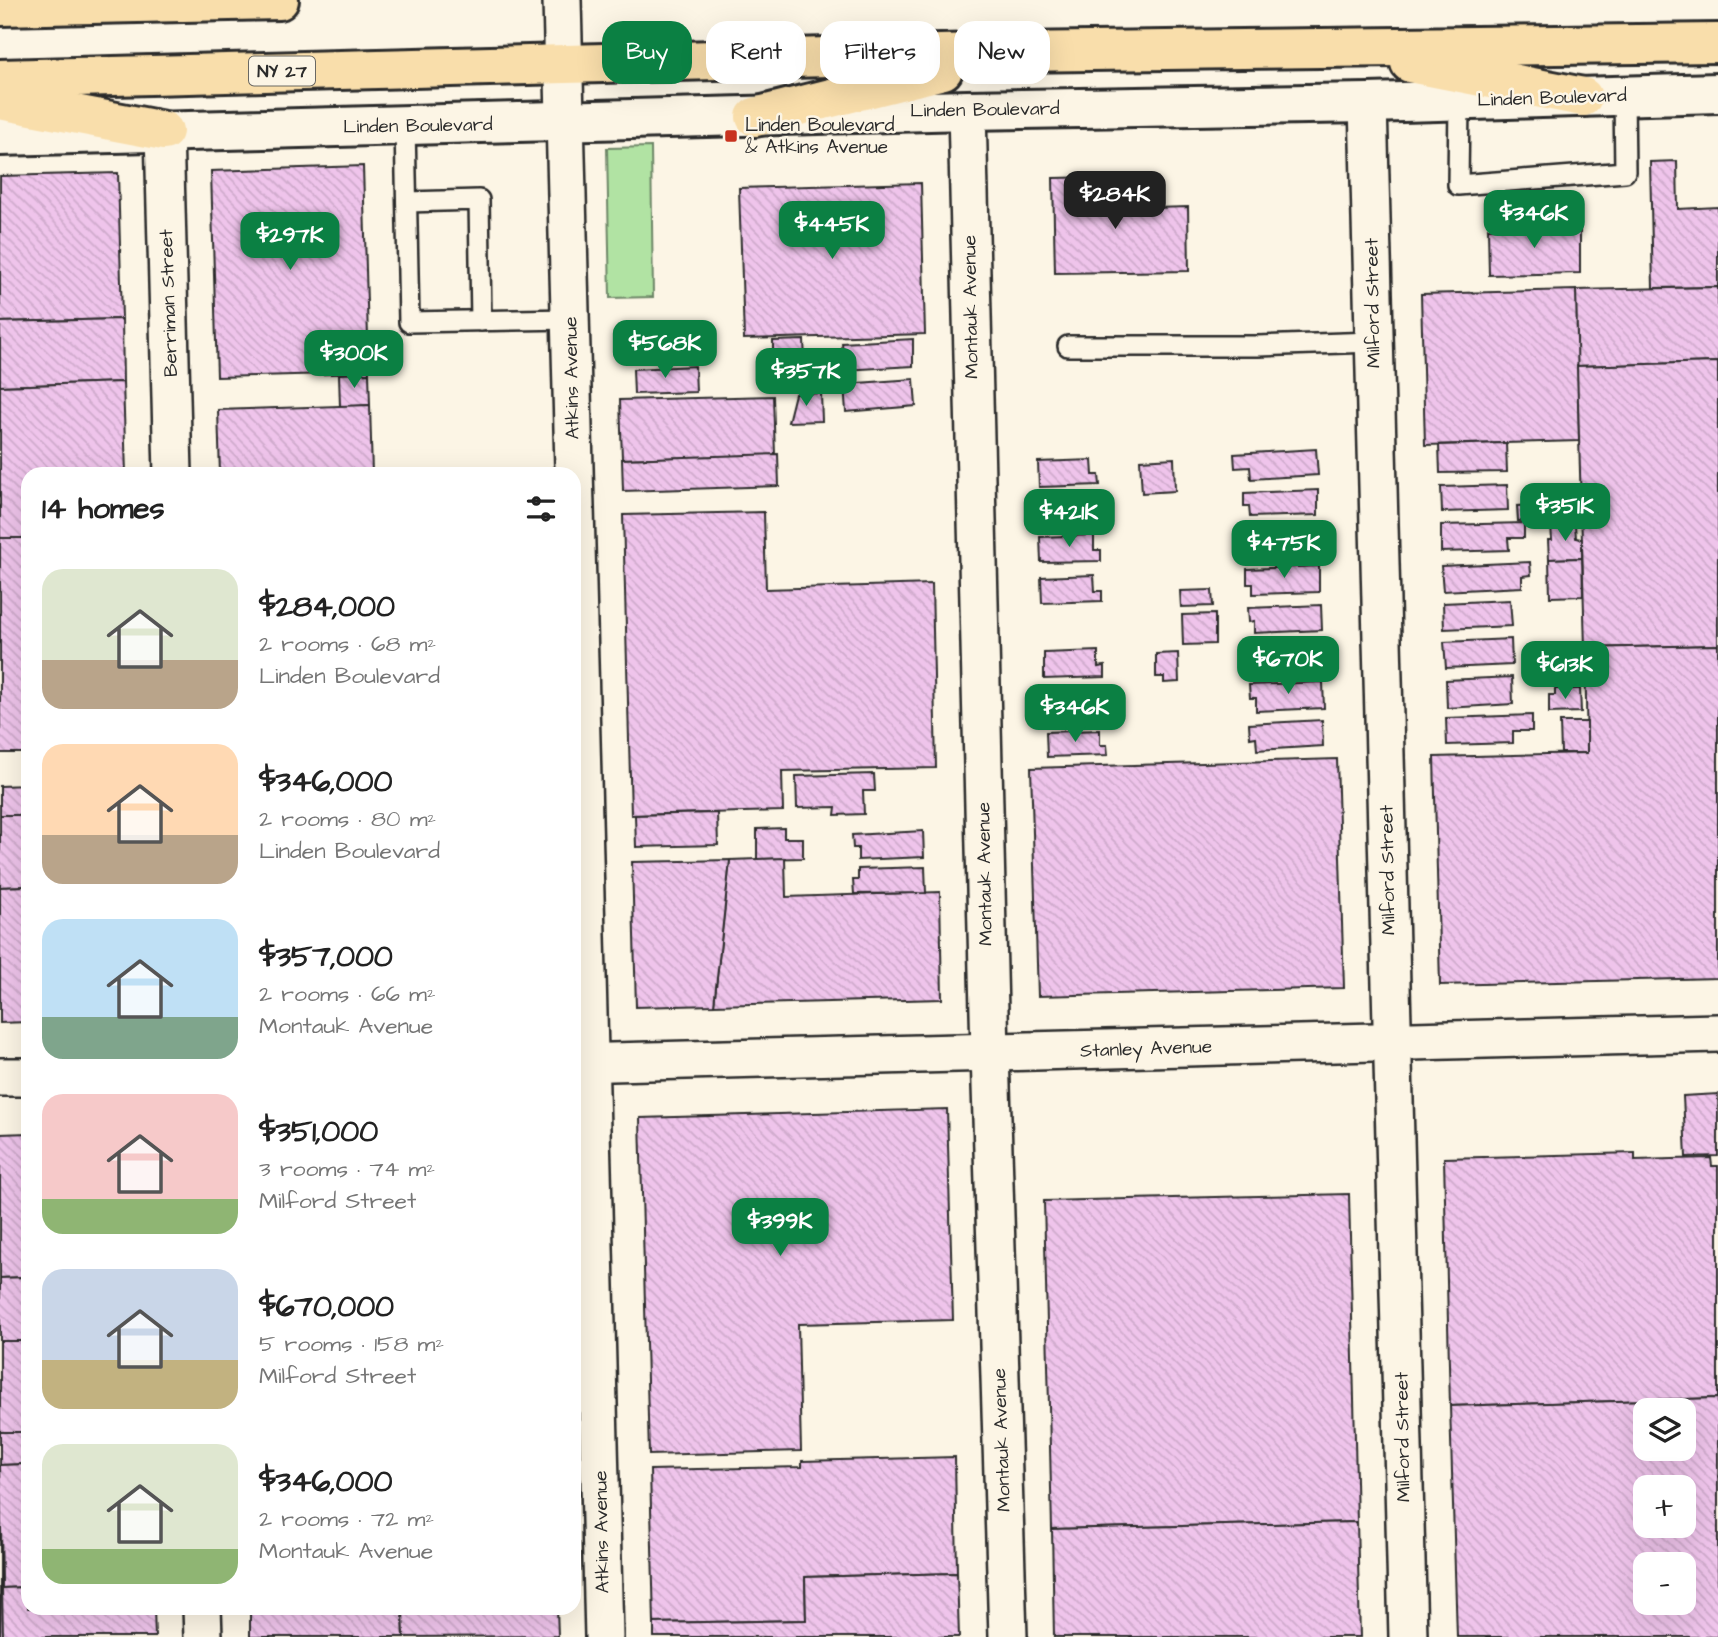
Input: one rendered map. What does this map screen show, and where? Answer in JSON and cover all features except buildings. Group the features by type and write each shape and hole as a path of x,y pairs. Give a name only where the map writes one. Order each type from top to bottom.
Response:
{"highway":[{"path":"0,6 279,0"},
{"name":"NY 27","path":"1050,51 1718,43"},
{"path":"1336,47 1583,97"},
{"name":"NY 27","path":"0,79 954,54"},
{"path":"755,117 954,67"},
{"path":"0,100 164,131"}],"street":[{"name":"Atkins Avenue","path":"562,0 573,467"},
{"name":"Linden Boulevard","path":"0,136 1718,93"},
{"name":"Milford Street","path":"1368,103 1408,1637"},
{"name":"Montauk Avenue","path":"967,110 990,1053 1008,1637"},
{"name":"Berriman Street","path":"164,131 173,467"},
{"name":"Atkins Avenue","path":"581,995 604,1637"},
{"name":"Stanley Avenue","path":"582,1063 1718,1033"},
{"path":"0,1077 21,1077"},
{"path":"202,1615 203,1637"}],"lane":[{"path":"1459,101 1458,185 1625,172 1624,96"},
{"path":"405,126 409,322 571,319"},
{"path":"407,202 479,200 481,321"},
{"path":"1068,346 1258,346 1374,342"}],"green space":[{"path":"651,147 653,297 610,298 607,148"}],"place":[{"name":"Linden Boulevard & Atkins Avenue","path":"731,136"}]}
